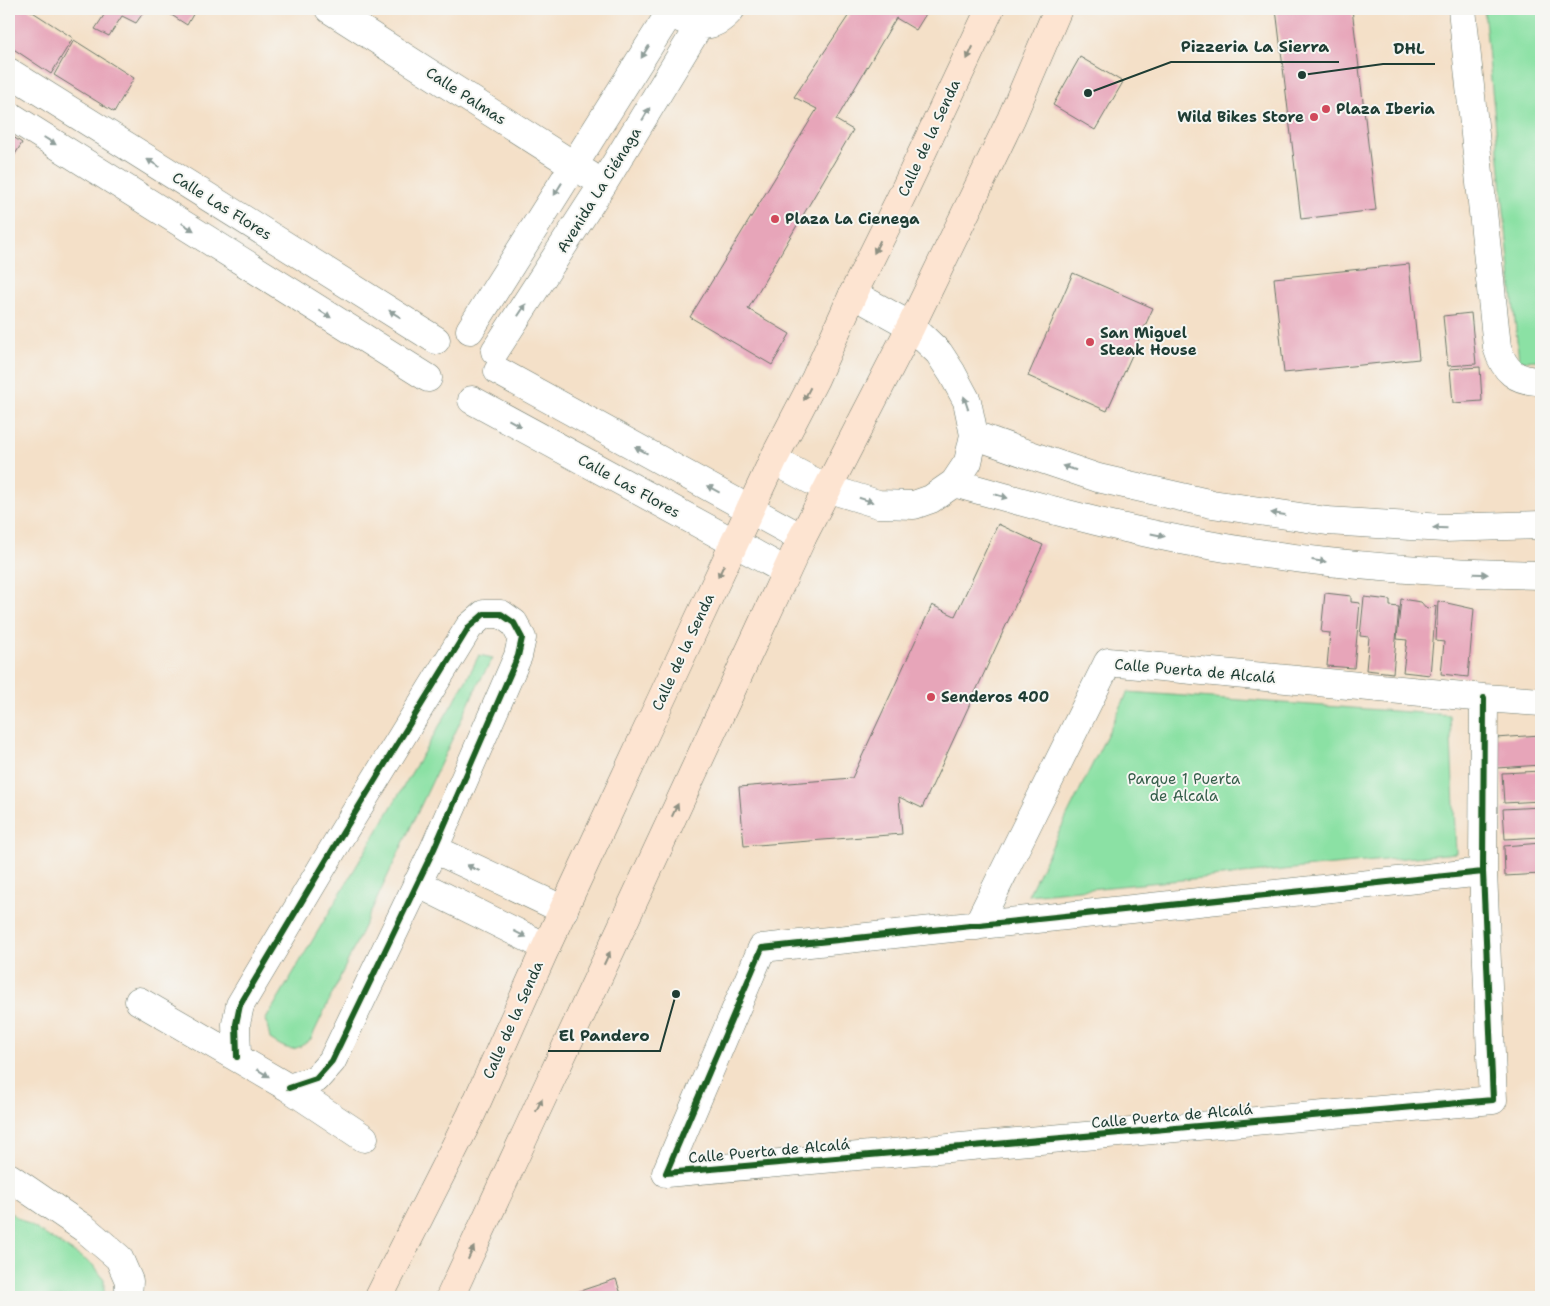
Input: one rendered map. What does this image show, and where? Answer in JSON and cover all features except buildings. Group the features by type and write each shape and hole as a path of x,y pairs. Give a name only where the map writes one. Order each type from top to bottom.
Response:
{"main road":[{"name":"Calle de la Senda","path":"380,1297 471,1115 546,946 773,460 814,379 990,9"},
{"path":"450,1297 786,571 826,488 911,326 1011,119 1058,9"}],"street":[{"name":"Calle Palmas","path":"329,9 604,184"},
{"path":"470,330 670,10 684,20 699,26 713,24 725,16 731,9"},
{"path":"1462,9 1497,347 1501,361 1510,372 1520,378 1541,382"},
{"name":"Avenida La Ciénaga","path":"497,361 699,26"},
{"name":"Calle Las Flores","path":"9,72 436,340"},
{"path":"9,115 428,378"},
{"path":"773,460 826,488 878,504 914,505 931,499 954,483 968,462 974,435 967,401 952,373 938,353 911,326 853,294"},
{"path":"458,329 470,330 481,335 489,342 497,361 494,383 484,394 472,400 462,402 451,400 441,395 433,387 428,378 426,358 436,340 446,332 458,329"},
{"path":"497,361 750,510 802,538"},
{"name":"Calle Las Flores","path":"472,400 786,571"},
{"path":"974,435 1098,478 1212,504 1327,521 1444,528 1541,525"},
{"path":"1088,520 1098,478"},
{"path":"954,483 1088,520 1181,540 1275,556 1369,567 1464,574 1541,575"},
{"path":"237,1057 236,1024 240,1005 469,627 484,614 501,614 514,623 522,638 518,656 434,849 332,1062 316,1079 289,1088"},
{"name":"Calle Puerta de Alcalá","path":"977,926 1108,662 1541,702"},
{"name":"Calle Puerta de Alcalá","path":"1483,872 762,948 666,1173 1493,1100 1483,872 1484,698"},
{"path":"434,849 564,910"},
{"path":"417,883 546,946"},
{"path":"138,1001 289,1088 364,1138"},
{"path":"9,1177 86,1229 119,1258 129,1281 128,1297"}],"green space":[{"path":"1484,9 1541,9 1541,360 1519,361"},
{"path":"479,655 493,658 478,684 311,1039 300,1047 291,1049 282,1046 270,1039 266,1019 467,679"},
{"name":"Parque 1 Puerta de Alcala","path":"1128,692 1450,715 1456,853 1028,895"},
{"path":"9,1212 92,1264 104,1279 104,1297 9,1297"}],"cycle path":[{"path":"237,1057 236,1024 240,1005 469,627 484,614 501,614 514,623 522,638 518,656 434,849 332,1061 316,1079 289,1088"},
{"path":"1483,872 762,948 666,1173 1493,1100 1483,872 1484,698"}],"place":[{"name":"DHL","path":"1302,75"},
{"name":"Pizzeria La Sierra","path":"1088,93"},
{"name":"Plaza Iberia","path":"1326,109"},
{"name":"Wild Bikes Store","path":"1314,117"},
{"name":"Plaza La Cienega","path":"775,219"},
{"name":"San Miguel Steak House","path":"1090,342"},
{"name":"Senderos 400","path":"931,697"},
{"name":"El Pandero","path":"676,994"}]}
